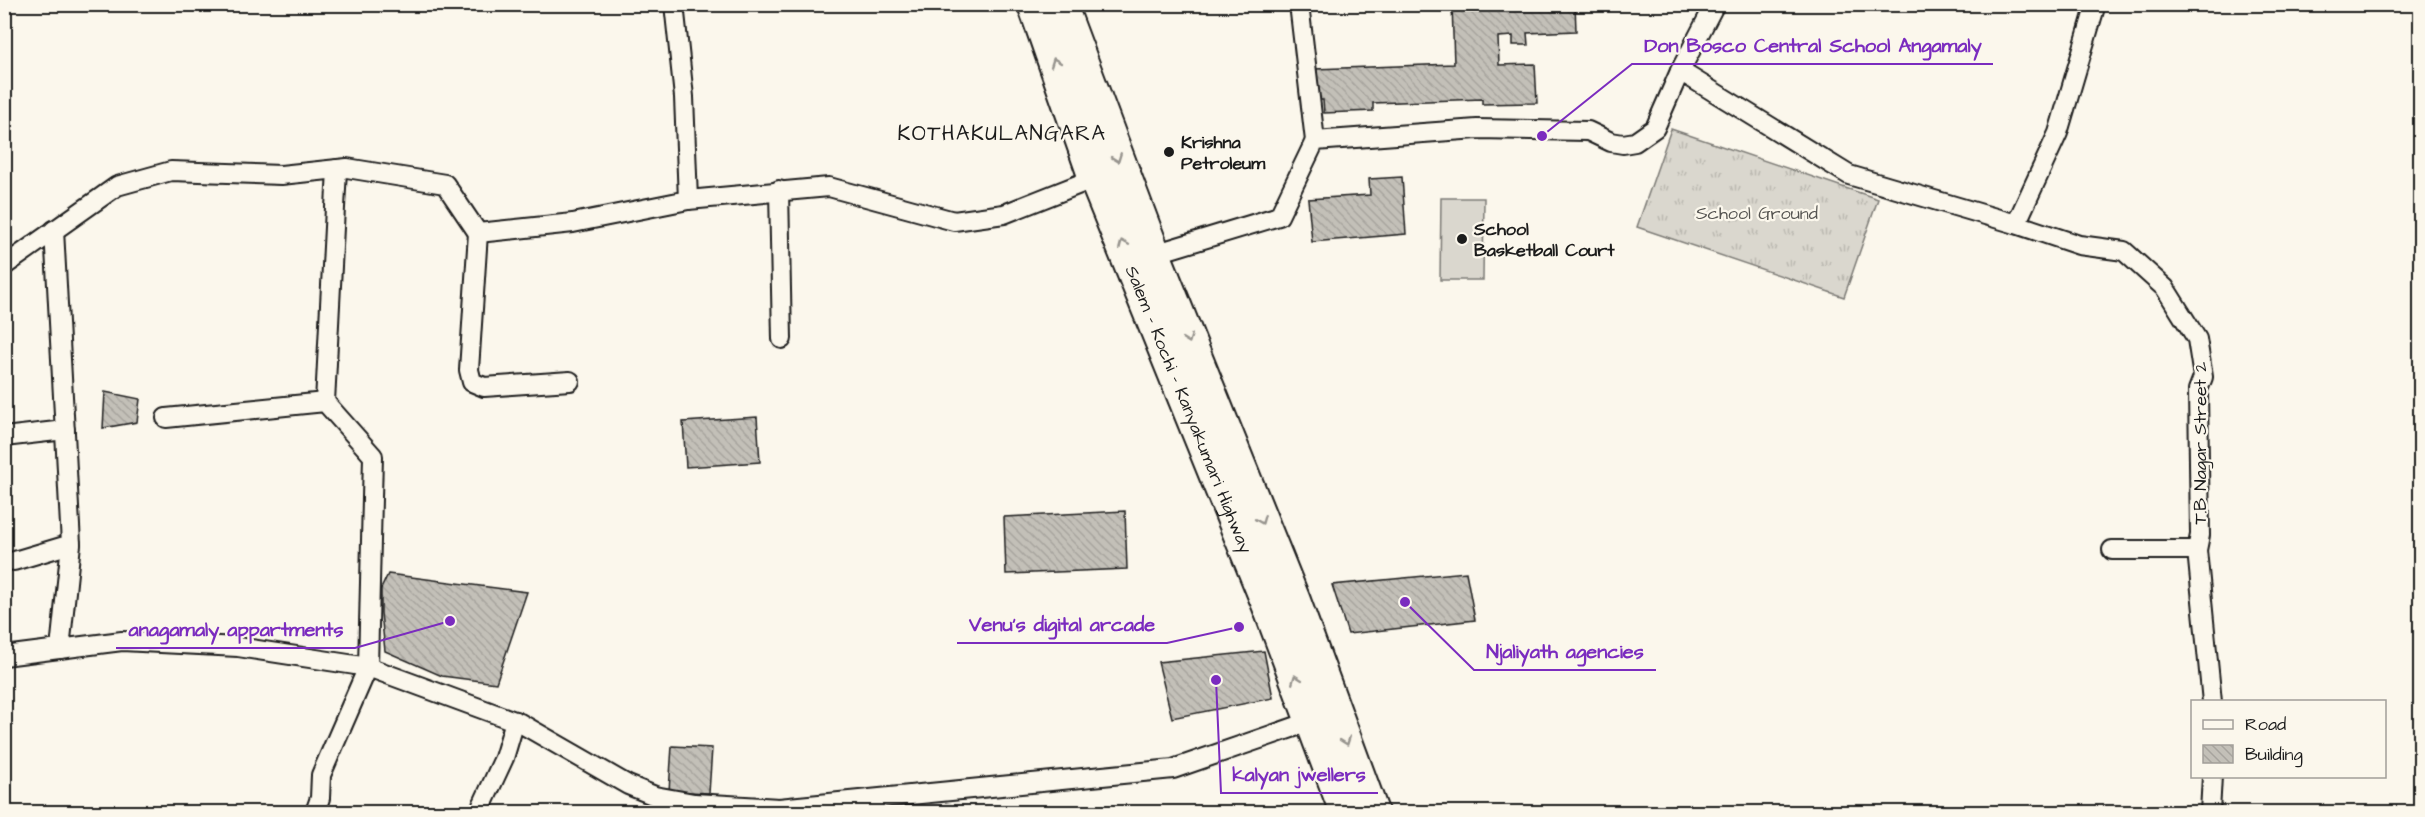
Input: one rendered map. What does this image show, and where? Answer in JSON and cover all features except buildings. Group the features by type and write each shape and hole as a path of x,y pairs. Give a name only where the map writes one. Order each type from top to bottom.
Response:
{"highway":[{"name":"Salem - Kochi - Kanyakumari Highway","path":"1034,4 1095,178 1259,582 1346,813"},
{"name":"Salem - Kochi - Kanyakumari Highway","path":"1060,4 1154,254 1294,602 1372,813"}],"street":[{"path":"674,4 684,97 688,200"},
{"path":"1154,254 1279,216 1314,141 1299,4"},
{"path":"1314,141 1477,129 1588,131 1611,142 1623,144 1641,139 1655,128 1680,71 1715,4"},
{"path":"2016,224 2058,133 2096,4"},
{"name":"T.B Nagar Street 2","path":"1680,71 1850,175 2079,245 2124,251 2165,288 2197,339 2203,377 2198,390 2200,535 2197,550 2212,700"},
{"path":"4,266 117,186 171,171 281,175 347,168 445,184 478,233 469,370 472,382 484,387 570,381"},
{"path":"315,813 320,798 321,775 368,667 373,456 325,402 337,169"},
{"path":"478,233 573,223 688,200 829,187 954,221 1004,214 1095,178"},
{"path":"779,190 782,339"},
{"path":"54,230 71,544 60,649"},
{"path":"166,418 325,402"},
{"path":"4,437 65,430"},
{"path":"14,561 71,544"},
{"path":"2112,550 2197,550"},
{"path":"4,656 122,641 238,647 368,667 515,721 628,785 655,796 694,803 779,808 898,804 1173,769 1312,721"},
{"path":"479,813 504,758 515,721"},
{"path":"2210,813 2212,778"}],"green space":[{"name":"School Ground","path":"1671,129 1878,199 1844,297 1637,227"},
{"name":"School Basketball Court","path":"1441,198 1484,198 1483,280 1440,280"}],"place":[{"name":"Don Bosco Central School Angamaly","path":"1542,136"},
{"name":"Krishna Petroleum","path":"1169,152"},
{"name":"School Basketball Court","path":"1462,239"},
{"name":"Njaliyath agencies","path":"1405,602"},
{"name":"anagamaly appartments","path":"450,621"},
{"name":"Venu's digital arcade","path":"1239,627"},
{"name":"kalyan jwellers","path":"1216,680"}],"district":[{"name":"KOTHAKULANGARA","path":"1002,133"}]}
